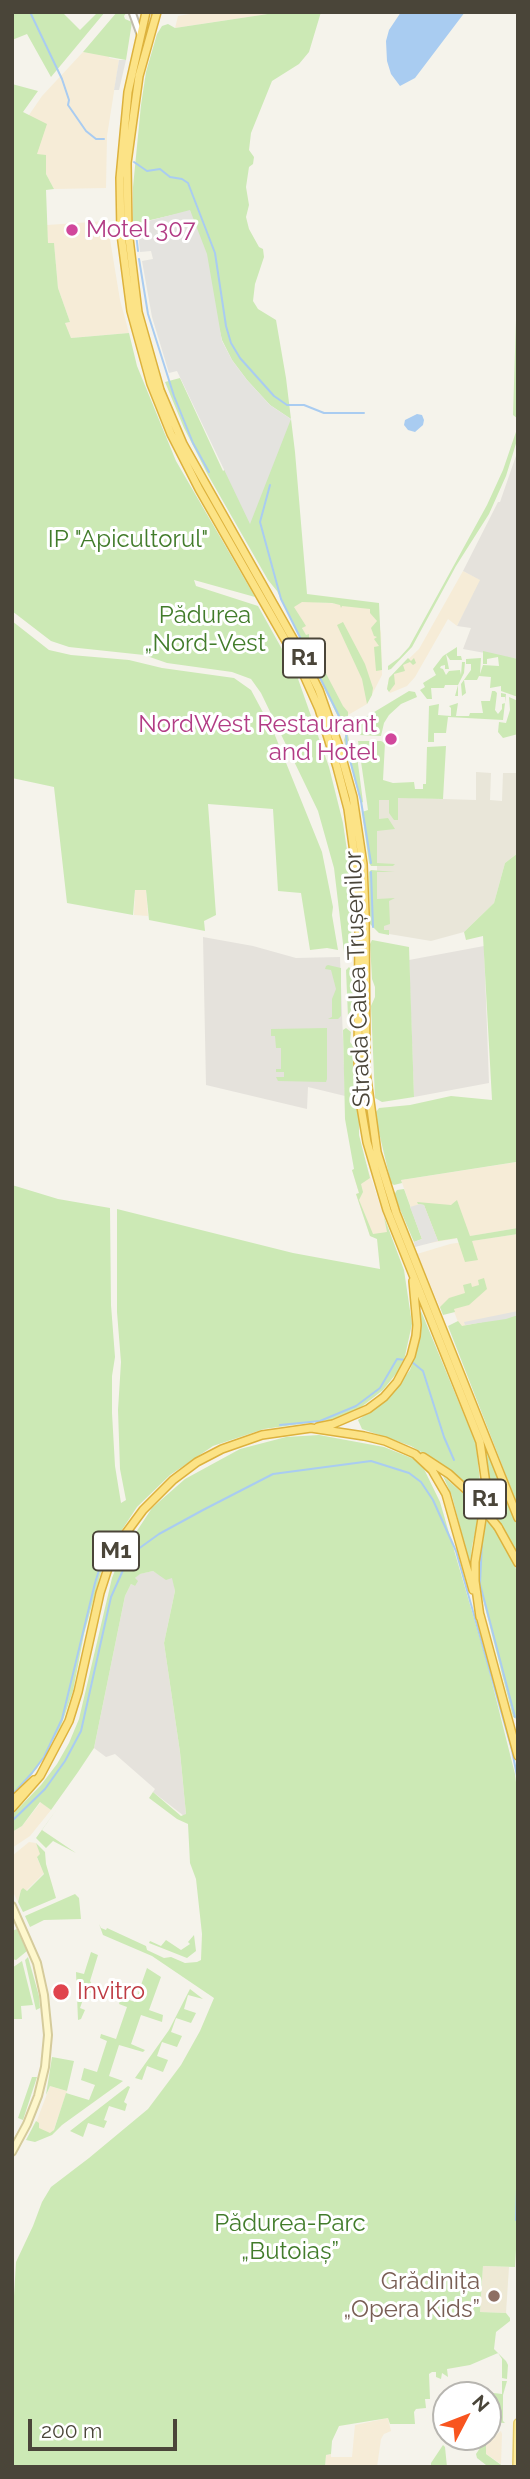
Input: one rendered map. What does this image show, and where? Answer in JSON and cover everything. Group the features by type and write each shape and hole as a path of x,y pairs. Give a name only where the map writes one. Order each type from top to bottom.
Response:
{"highway":[{"name":"Strada Calea Trușenilor","path":"146,12 123,127 120,190 124,264 137,338 154,393 171,434 199,489 299,664 318,709 337,767 348,809 356,867 359,928 358,1060 361,1107 367,1142 376,1179 413,1274 433,1313"},
{"path":"142,24 147,27 154,20 146,12"},
{"name":"Strada Calea Trușenilor","path":"154,20 139,76 127,163 128,230 138,312 160,390 183,443 307,664 346,768 358,826 365,888 365,1042 372,1130 387,1189 433,1313"},
{"path":"311,1429 333,1424 368,1409 384,1397 397,1382 411,1356 416,1336 413,1274"},
{"name":"R1","path":"433,1313 518,1517"},
{"name":"R1","path":"433,1313 475,1427 482,1455 486,1496 475,1562 480,1617"},
{"name":"M1","path":"12,1806 28,1785 40,1776 58,1747 74,1706 105,1577 118,1548 134,1521 173,1480 210,1455 262,1435 311,1429 385,1441 426,1458 472,1495 498,1527 518,1563"},
{"name":"M1","path":"415,1454 432,1470 446,1494 518,1756"}],"main road":[{"path":"12,1906 37,1963 44,1994 48,2033 38,2096 12,2152"},
{"path":"517,2467 518,2423"}],"street":[{"path":"132,12 142,24"},
{"path":"132,12 140,34"}],"shaded area":[{"path":"201,12 281,12 175,28 178,16"},
{"path":"83,52 119,60 107,136 106,188 54,189 46,174 46,155 37,155 29,115 42,96"},
{"path":"119,60 126,60 119,90 114,90"},
{"path":"190,210 207,254 222,341 247,380 270,405 291,419 250,524 177,371 169,373 152,317 142,261 153,259 151,251 140,252 137,224"},
{"path":"107,221 120,300 129,333 71,338 65,323 70,322 58,288 54,244 48,244 47,225"},
{"path":"518,450 518,659 463,649 471,628 457,626 480,580 463,571 500,502"},
{"path":"463,571 481,580 457,626 448,619 415,677 407,686 390,693 387,689 389,678 419,649"},
{"path":"301,601 369,606 377,621 381,632 382,675 367,704 348,715 342,717 291,603"},
{"path":"476,772 491,773 490,800 502,801 503,773 518,773 518,853 505,863 494,903 464,932 431,941 377,930 377,797 476,800"},
{"path":"135,890 146,890 148,916 134,915"},
{"path":"203,937 253,946 296,958 340,957 345,1096 308,1087 307,1109 206,1085"},
{"path":"484,946 489,1083 414,1097 409,960"},
{"path":"517,1162 518,1228 424,1244 401,1180"},
{"path":"366,1164 392,1239 386,1241 370,1236 356,1194 359,1193 352,1170"},
{"path":"424,1205 438,1241 415,1247 414,1242 422,1239 410,1207"},
{"path":"518,1234 518,1315 460,1327 453,1309 442,1312 417,1254 450,1244"},
{"path":"518,1311 518,1315 506,1319 465,1325 464,1322"},
{"path":"153,1571 165,1578 173,1577 175,1591 164,1643 180,1752 186,1814 184,1816 153,1792 155,1789 115,1754 106,1757 94,1748 125,1596 131,1584 135,1586 135,1578 139,1574"},
{"path":"41,1802 51,1810 30,1836 12,1848 12,1832 22,1826"},
{"path":"29,1842 36,1843 41,1854 37,1858 44,1873 26,1891 21,1890 18,1902 12,1890 12,1856"},
{"path":"50,2086 67,2091 52,2135 34,2128"},
{"name":"Grădinița „Opera Kids”","path":"483,2266 509,2267 506,2313 480,2312"},
{"path":"388,2418 391,2431 381,2439 377,2467 325,2467 326,2455 352,2457 355,2425"},
{"path":"486,2451 501,2451 501,2464 486,2454"}],"green space":[{"path":"12,12 62,12 80,30 98,12 105,12 51,77 27,34 12,40"},
{"path":"117,12 127,12 125,19 132,22 126,60 83,52"},
{"path":"281,12 321,12 309,52 299,64 272,81 251,133 249,150 254,157 253,164 249,167 246,187 249,205 246,217 249,229 259,247 263,249 264,257 255,284 253,301 258,309 276,320 291,419 270,405 247,380 232,360 222,340 190,211 133,224 133,187 141,105 146,72 162,26 168,24 175,28"},
{"path":"12,84 38,91 23,112 47,124 37,154 46,155 46,174 54,189 46,190 48,243 54,243 58,288 70,322 65,323 71,338 129,333 137,366 176,461 255,597 194,580 196,586 258,606 297,676 329,767 343,823 349,864 352,955 344,952 334,868 318,811 261,693 251,679 232,672 167,663 144,655 69,647 51,641 12,611"},
{"path":"518,257 518,419 513,415"},
{"path":"180,378 223,471 291,419 307,594 379,603 382,670 376,671 374,647 379,646 371,628 377,621 370,609 302,602 294,607 306,626 302,628 306,635 309,634 309,641 348,712 348,717 344,720 339,719 277,591 268,580 208,475 165,382"},
{"path":"518,426 518,437 506,476 489,514 456,566 412,647 388,670 388,666 409,647 487,505 503,470"},
{"path":"12,621 49,650 234,678 251,690 274,733 322,852 338,950 310,950 301,893 278,891 273,809 208,804 216,915 204,921 205,931 149,920 146,890 135,890 133,915 67,903 54,787 12,778"},
{"path":"343,622 365,664 373,688 367,704 362,679 337,625"},
{"path":"457,647 457,656 461,656 462,660 450,660 446,654"},
{"path":"483,651 518,659 518,697 501,691 501,686 490,688 491,677 479,676 477,680 464,680 466,693 462,696 461,684 471,670 471,664 466,664 466,659 481,658 480,674 483,665 499,666 498,657 487,659 487,664 483,664"},
{"path":"446,654 449,669 445,669 445,665 440,668 446,675 449,671 460,670 461,675 462,662 465,662 464,673 458,685 431,688 432,699 427,699 420,690 425,687 423,683 436,675 433,669"},
{"path":"408,658 411,661 414,658 416,663 403,665 405,671 394,674 395,684 389,692 389,678"},
{"path":"409,691 415,692 417,697 401,704 389,715 381,736 359,735 361,720"},
{"path":"492,691 497,693 495,710 498,714 505,703 503,720 448,717 446,733 434,733 434,742 428,742 429,706 439,704 438,715 451,716 449,706 458,703 456,716 483,713 481,701 490,701"},
{"path":"509,697 518,701 518,734 503,738 498,732 499,722 506,723 510,710"},
{"path":"347,730 352,756 357,756 361,803 344,740"},
{"path":"358,741 385,743 383,780 393,783 414,782 415,789 423,789 423,784 426,784 427,747 446,746 443,799 398,798 398,820 394,820 389,813 389,800 379,800 379,819 388,818 395,829 377,831 377,863 395,864 393,866 371,866 369,863 362,812 368,810"},
{"path":"518,853 518,1165 516,1162 401,1180 402,1183 394,1185 391,1183 377,1124 376,1112 379,1108 410,1105 451,1096 492,1100 483,936 466,940 464,932 494,903 505,863"},
{"path":"371,870 395,872 377,872 377,899 395,898 389,901 390,924 384,926 384,930 389,930 389,935 379,933 370,924"},
{"path":"372,940 409,947 414,1097 382,1102 375,1098 371,1006 375,997 370,944"},
{"path":"328,965 341,968 341,1016 338,1019 328,1019 332,1017 332,999 336,989 331,970 325,969"},
{"path":"349,967 353,972 353,1005 348,1017 346,970"},
{"path":"327,1028 326,1082 278,1081 276,1077 284,1077 284,1072 276,1072 276,1069 281,1069 281,1048 276,1048 271,1029"},
{"path":"346,1028 351,1032 354,1099 359,1116 359,1135 370,1178 361,1184 363,1192 359,1200 373,1234 387,1232 384,1217 404,1270 412,1324 399,1370 383,1390 360,1408 336,1419 264,1429 213,1446 170,1475 137,1507 106,1554 84,1634 73,1691 61,1726 37,1768 12,1796 12,1185 58,1199 110,1208 111,1305 115,1357 112,1413 115,1466 121,1503 126,1500 120,1469 118,1410 121,1362 117,1312 117,1209 293,1253 380,1269 377,1239 370,1236 356,1194 359,1193 352,1170 354,1169 345,1119 343,1030"},
{"path":"404,1189 422,1239 414,1242 394,1195 397,1190"},
{"path":"457,1200 470,1236 518,1228 518,1234 472,1241 478,1260 465,1262 457,1238 438,1241 424,1205 417,1202 451,1205"},
{"path":"484,1278 487,1289 469,1305 443,1315 440,1307 449,1298 465,1293 463,1285 479,1285 478,1280"},
{"path":"421,1311 476,1444 482,1501 445,1466 411,1446 362,1429 358,1420 388,1399 410,1370 417,1350"},
{"path":"518,1315 518,1506 448,1326 458,1321 462,1326"},
{"path":"480,1432 505,1490 518,1529 518,1554 489,1509 491,1485"},
{"name":"Pădurea-Parc „Butoiaș”","path":"319,1435 384,1447 414,1459 424,1469 440,1502 487,1663 515,1774 518,1798 515,2267 483,2266 480,2312 506,2313 510,2321 496,2332 494,2349 498,2353 470,2365 447,2369 448,2377 442,2373 441,2379 436,2377 436,2372 429,2374 430,2399 425,2399 426,2408 416,2409 414,2412 415,2424 390,2424 388,2418 339,2426 332,2441 331,2454 326,2455 325,2467 12,2467 12,2330 16,2262 51,2187 148,2109 181,2065 214,1998 152,1956 103,1935 99,1924 101,1928 107,1928 146,1946 147,1950 164,1958 171,1957 185,1963 201,1960 202,1934 196,1879 190,1863 188,1824 149,1798 153,1792 181,1816 186,1814 164,1643 175,1591 172,1578 166,1580 153,1571 135,1578 138,1581 135,1586 131,1584 125,1596 94,1748 51,1810 40,1802 22,1826 12,1832 12,1815 41,1785 69,1743 79,1719 112,1578 121,1555 152,1508 185,1479 240,1449 286,1437"},
{"path":"443,1476 480,1512 470,1565 452,1496"},
{"path":"486,1519 496,1529 518,1573 518,1720 513,1717 479,1584 479,1553"},
{"path":"57,1809 42,1830 76,1853 53,1841 46,1848 36,1838"},
{"path":"36,1843 45,1852 56,1898 23,1912 18,1902 21,1890 23,1888 27,1891 44,1874 37,1857 40,1854"},
{"path":"75,1894 79,1898 81,1919 44,1920 30,1927 25,1916"},
{"path":"17,1929 27,1951 16,1960 12,1959 12,1931"},
{"path":"194,1935 196,1951 187,1958 149,1943 150,1941 161,1946 166,1940 181,1950 190,1944 188,1942"},
{"path":"91,1952 98,1955 90,1981 106,1989 104,1998 86,1991 80,2008 85,2010 78,2020 76,1972 84,1974"},
{"path":"28,1957 39,1996 40,2008 36,2010 25,1960"},
{"path":"22,1961 33,2005 21,2006 22,2019 12,2019 12,1968"},
{"path":"147,1968 161,1977 149,2010 163,2015 162,2022 141,2015 131,2044 145,2050 143,2052 119,2045 109,2076 123,2081 52,2135 35,2142 26,2140 36,2121 39,2128 50,2133 54,2130 66,2093 89,2100 95,2085 81,2080 84,2068 97,2072 107,2041 100,2038 101,2034 116,2039 127,2007 119,2004 121,1997 135,2002"},
{"path":"190,1989 203,1999 188,1995 184,2009 196,2013 191,2023 176,2018 171,2032 182,2036 177,2047 162,2042 157,2056 168,2060 163,2072 147,2066 142,2080 135,2078 169,2030"},
{"path":"52,2057 74,2061 67,2091 50,2086 46,2095"},
{"path":"32,2077 37,2077 23,2120 18,2118"},
{"path":"130,2087 124,2102 127,2104 125,2111 109,2106 104,2128 88,2123 83,2137 70,2131"},
{"name":"Pădurea-Parc „Butoiaș”","path":"498,2353 508,2365 507,2379 502,2378 502,2359"},
{"path":"502,2381 507,2381 503,2395 505,2423 502,2423"},
{"path":"439,2451 445,2451 447,2467 431,2467"},
{"path":"478,2451 486,2451 486,2454 504,2467 486,2465 476,2454"}],"water":[{"path":"401,12 465,12 415,78 400,86 391,74 386,41 389,30"},
{"path":"417,414 422,415 423,425 415,432 408,430 404,425 405,420"}],"waterway":[{"path":"30,12 62,79 68,105 86,131 96,139 104,139"},
{"path":"134,162 147,171 160,169 170,177 188,183 215,253 231,343 240,358 274,396 287,405 304,405 324,413 364,413"},
{"path":"135,224 138,251"},
{"path":"139,259 148,314 174,396 193,443 209,472"},
{"path":"270,485 260,522 281,599 343,724"},
{"path":"346,731 347,749 361,801 371,863"},
{"path":"371,872 373,927"},
{"path":"280,1425 320,1421 356,1406 380,1388 397,1359 406,1360"},
{"path":"412,1362 423,1371 454,1460"},
{"path":"125,1551 134,1552 159,1534 273,1474 371,1461 409,1473 421,1482 433,1500 456,1551 512,1750 518,1781"},
{"path":"482,1541 480,1584 515,1717"},
{"path":"12,1795 44,1757 62,1719 95,1583 105,1551 109,1551"},
{"path":"12,1821 45,1789 65,1761 81,1731 111,1597 134,1552"},
{"path":"516,2220 518,2158"}],"place":[{"name":"Motel 307","path":"72,230"},
{"name":"NordWest Restaurant and Hotel","path":"391,739"},
{"name":"Invitro","path":"61,1992"},
{"name":"Grădinița „Opera Kids”","path":"494,2296"}],"park label":[{"name":"IP \"Apicultorul\"","path":"128,540"},
{"name":"Pădurea „Nord-Vest","path":"205,630"}]}
